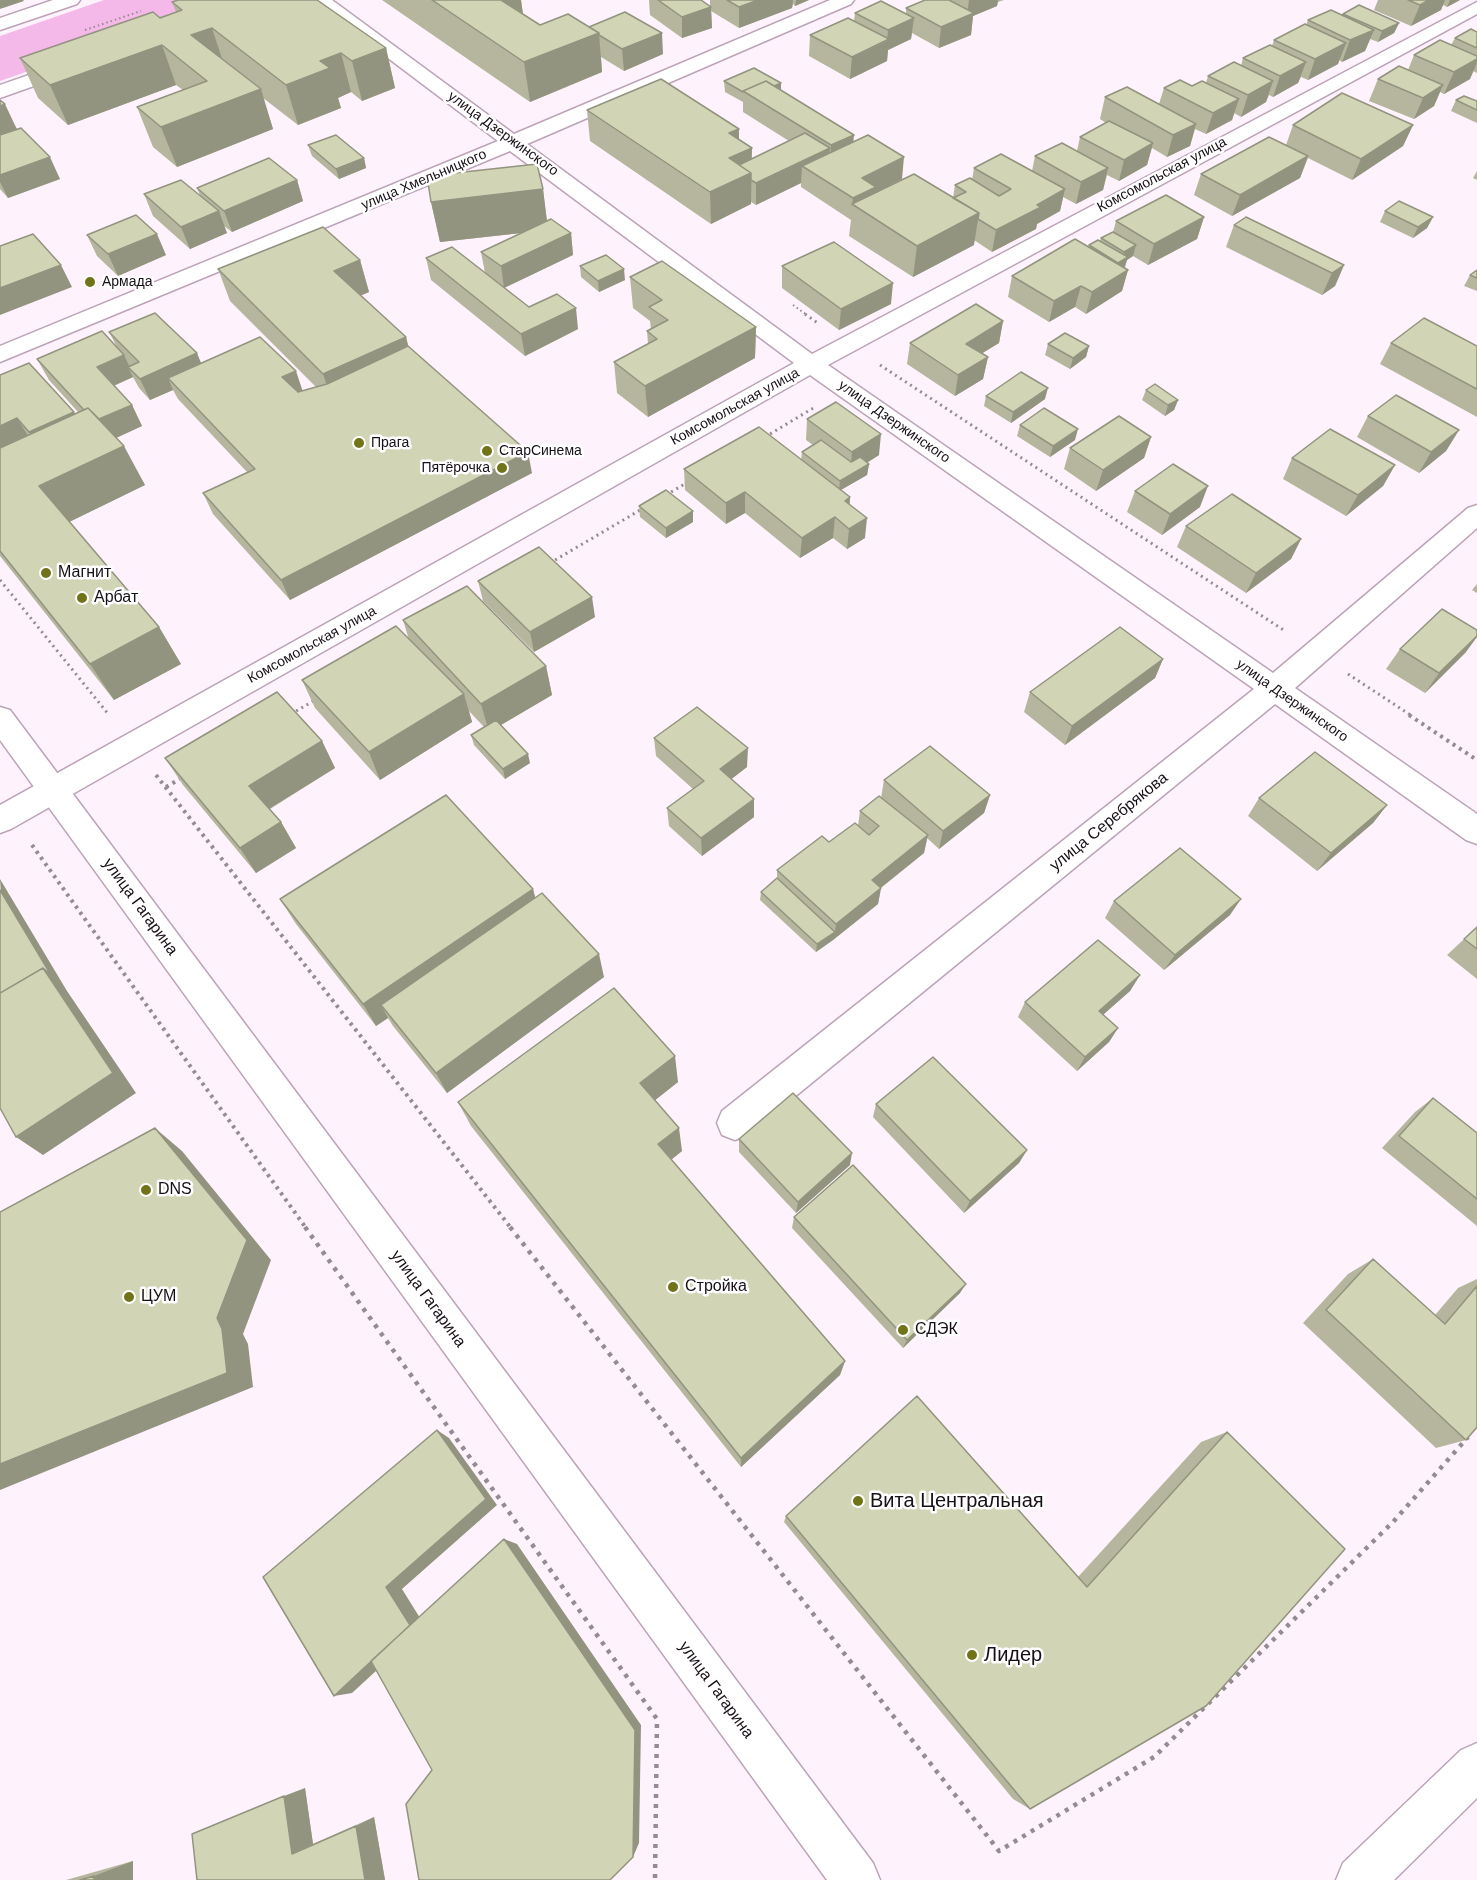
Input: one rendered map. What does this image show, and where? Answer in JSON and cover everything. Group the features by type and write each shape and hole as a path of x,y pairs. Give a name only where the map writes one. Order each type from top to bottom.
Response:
{"street":[{"path":"0,24 71,0"},
{"name":"улица Дзержинского","path":"320,0 812,364 1477,831"},
{"name":"улица Хмельницкого","path":"0,356 514,142 845,0"},
{"name":"Комсомольская улица","path":"5,817 848,344 1477,7"},
{"path":"0,92 90,60"},
{"name":"улица Серебрякова","path":"735,1123 1274,689 1477,514"},
{"name":"улица Гагарина","path":"0,718 856,1880"},
{"path":"1360,1880 1477,1766"}],"path":[{"path":"792,304 848,344 1317,652 1477,760"},
{"path":"765,437 847,389"},
{"path":"662,497 692,479"},
{"path":"548,564 651,503"},
{"path":"0,580 166,787 999,1851 1154,1756 1393,1522 1477,1427"},
{"path":"290,715 321,697"},
{"path":"166,787 187,775"},
{"path":"5,817 657,1719 655,1880"}],"shaded area":[{"path":"104,0 230,0 0,81 0,36"}],"building":[{"path":"178,0 317,0 386,48 352,61 341,53 320,61 330,68 286,85 212,28 191,35 261,89 161,127 137,107 207,81 162,45 50,85 20,58 153,12 160,18 182,10 172,2"},
{"path":"432,0 501,0 540,25 568,14 599,33 524,62"},
{"path":"658,0 701,0 711,7 682,17"},
{"path":"727,0 758,0 739,7"},
{"path":"925,0 949,0 974,13 941,27 906,8"},
{"path":"1408,0 1429,0 1420,5"},
{"path":"881,1 914,18 888,30 855,13"},
{"path":"1359,5 1399,23 1382,31 1343,14"},
{"path":"1331,10 1374,30 1350,40 1308,20"},
{"path":"625,12 662,33 622,49 589,27"},
{"path":"848,18 889,39 852,57 810,35"},
{"path":"1305,24 1346,43 1315,59 1274,40"},
{"path":"1471,29 1477,32 1477,48 1455,38"},
{"path":"1440,40 1477,56 1477,59 1454,72 1414,55"},
{"path":"1270,45 1306,62 1280,76 1243,58"},
{"path":"1234,62 1273,81 1248,95 1208,76"},
{"path":"1399,66 1443,85 1423,98 1378,79"},
{"path":"754,68 781,83 774,86 766,81 743,92 724,81"},
{"path":"661,79 739,129 729,133 752,148 729,158 751,173 710,192 587,110"},
{"path":"1180,80 1192,86 1202,81 1239,99 1213,113 1164,88"},
{"path":"766,81 854,135 831,145 743,91"},
{"path":"1127,87 1196,124 1173,135 1105,97"},
{"path":"1342,93 1413,125 1361,159 1293,125"},
{"path":"1464,96 1477,101 1477,110 1456,100"},
{"path":"1109,121 1153,143 1124,160 1080,137"},
{"path":"21,128 50,157 0,175 0,135"},
{"path":"805,133 830,148 756,183 751,180 751,173 739,165"},
{"path":"336,135 364,158 336,169 308,145"},
{"path":"868,135 904,157 862,178 876,187 853,198 802,166"},
{"path":"1269,137 1308,156 1240,195 1201,174"},
{"path":"1062,143 1108,168 1081,182 1035,156"},
{"path":"1001,154 1065,189 1037,205 1041,207 996,230 978,219 979,213 953,198 966,192 955,185 970,178 999,196 1011,189 974,168"},
{"path":"269,158 297,180 224,211 197,188"},
{"path":"537,164 543,189 431,202 427,176"},
{"path":"914,174 979,213 917,246 852,204"},
{"path":"181,180 219,211 181,227 144,194"},
{"path":"1166,195 1204,217 1154,244 1116,221"},
{"path":"1399,201 1433,217 1418,227 1385,211"},
{"path":"136,215 157,234 108,254 87,235"},
{"path":"1246,217 1344,265 1332,273 1234,225"},
{"path":"551,219 571,233 501,266 481,252"},
{"path":"323,227 360,260 334,271 406,337 323,374 218,269"},
{"path":"1113,232 1136,245 1124,252 1101,238"},
{"path":"33,234 61,265 0,288 0,246"},
{"path":"1075,239 1128,270 1092,292 1081,286 1054,301 1012,276"},
{"path":"1098,240 1128,257 1118,263 1089,245"},
{"path":"834,242 893,283 841,309 782,266"},
{"path":"452,247 529,307 557,294 576,308 521,334 426,258"},
{"path":"606,255 624,269 598,281 580,266"},
{"path":"662,261 756,327 645,386 614,362 657,339 647,331 668,320 649,307 662,300 630,277"},
{"path":"1477,270 1477,278 1470,275"},
{"path":"976,304 1003,321 966,344 988,357 958,375 910,343"},
{"path":"155,313 197,353 140,379 128,367 139,362 109,332"},
{"path":"1424,318 1477,346 1477,389 1391,343"},
{"path":"102,331 124,355 97,367 132,405 99,419 88,408 84,410 37,359"},
{"path":"1065,333 1089,346 1073,358 1048,344"},
{"name":"Прага","path":"260,337 296,371 282,377 298,392 327,384 408,346 528,452 281,580 203,493 255,469 168,378"},
{"path":"29,363 74,412 29,432 17,418 0,426 0,375"},
{"path":"1021,372 1048,388 1013,412 986,396"},
{"path":"1155,384 1178,400 1168,405 1146,390"},
{"path":"1396,395 1459,430 1431,452 1368,416"},
{"path":"836,402 881,434 852,452 807,419"},
{"path":"88,408 124,446 39,486 159,627 90,664 0,551 0,448"},
{"path":"1044,408 1078,429 1053,446 1020,425"},
{"path":"1119,416 1151,437 1103,470 1070,448"},
{"path":"759,427 850,497 845,501 867,518 849,529 835,517 802,538 745,492 726,503 684,469"},
{"path":"1330,429 1395,465 1358,495 1292,458"},
{"path":"821,440 851,462 860,457 869,464 840,481 802,452"},
{"path":"1173,464 1208,486 1170,514 1135,491"},
{"path":"666,490 693,511 666,528 639,506"},
{"path":"1232,494 1301,539 1256,573 1186,526"},
{"path":"539,547 592,597 530,632 478,581"},
{"path":"467,586 546,666 481,704 403,620"},
{"path":"1442,609 1477,630 1477,636 1439,673 1400,649"},
{"path":"396,626 464,694 369,752 302,680"},
{"path":"1120,627 1163,659 1072,726 1030,692"},
{"path":"277,692 322,741 249,786 281,822 240,848 165,758"},
{"path":"697,707 748,748 720,769 754,799 701,838 667,808 704,781 654,738"},
{"path":"496,720 528,754 503,769 471,735"},
{"path":"930,746 990,795 943,831 884,780"},
{"path":"1315,752 1387,805 1331,853 1259,798"},
{"path":"446,795 533,889 363,1004 280,899"},
{"path":"879,796 928,835 872,880 881,888 836,924 777,870 822,836 829,842 855,823 869,835 879,826 860,811"},
{"path":"1180,848 1241,899 1175,955 1114,901"},
{"path":"777,878 835,932 817,944 761,892"},
{"path":"0,890 51,975 43,968 0,993"},
{"path":"542,893 599,954 436,1073 381,1005"},
{"path":"1477,927 1477,949 1464,939"},
{"path":"1098,940 1140,975 1099,1011 1118,1028 1085,1057 1025,1002"},
{"path":"43,968 113,1073 16,1137 0,1108 0,993"},
{"path":"614,988 675,1056 640,1083 679,1128 658,1144 845,1361 741,1458 458,1102"},
{"path":"933,1057 1027,1150 970,1201 876,1104"},
{"path":"793,1093 852,1153 798,1202 739,1139"},
{"path":"1433,1098 1477,1133 1477,1199 1399,1136"},
{"name":"ЦУМ","path":"155,1128 247,1240 217,1318 222,1329 227,1373 0,1464 0,1212"},
{"path":"853,1165 966,1284 907,1340 794,1217"},
{"path":"1373,1259 1445,1324 1477,1286 1477,1427 1466,1440 1326,1310"},
{"path":"917,1396 1087,1587 1227,1432 1345,1549 1206,1706 1030,1809 786,1516"},
{"path":"437,1430 486,1499 386,1587 410,1625 334,1696 263,1577"},
{"path":"504,1539 635,1730 633,1857 610,1880 419,1880 406,1804 432,1770 371,1661"},
{"path":"284,1796 292,1854 356,1826 365,1880 197,1880 192,1834"},
{"path":"94,1876 94,1880 80,1880"}],"place":[{"name":"Армада","path":"90,282"},
{"name":"Прага","path":"359,443"},
{"name":"СтарСинема","path":"487,451"},
{"name":"Пятёрочка","path":"502,468"},
{"name":"Магнит","path":"46,573"},
{"name":"Арбат","path":"82,598"},
{"name":"DNS","path":"146,1190"},
{"name":"Стройка","path":"673,1287"},
{"name":"ЦУМ","path":"129,1297"},
{"name":"СДЭК","path":"903,1330"},
{"name":"Вита Центральная","path":"858,1501"},
{"name":"Лидер","path":"972,1655"}]}
